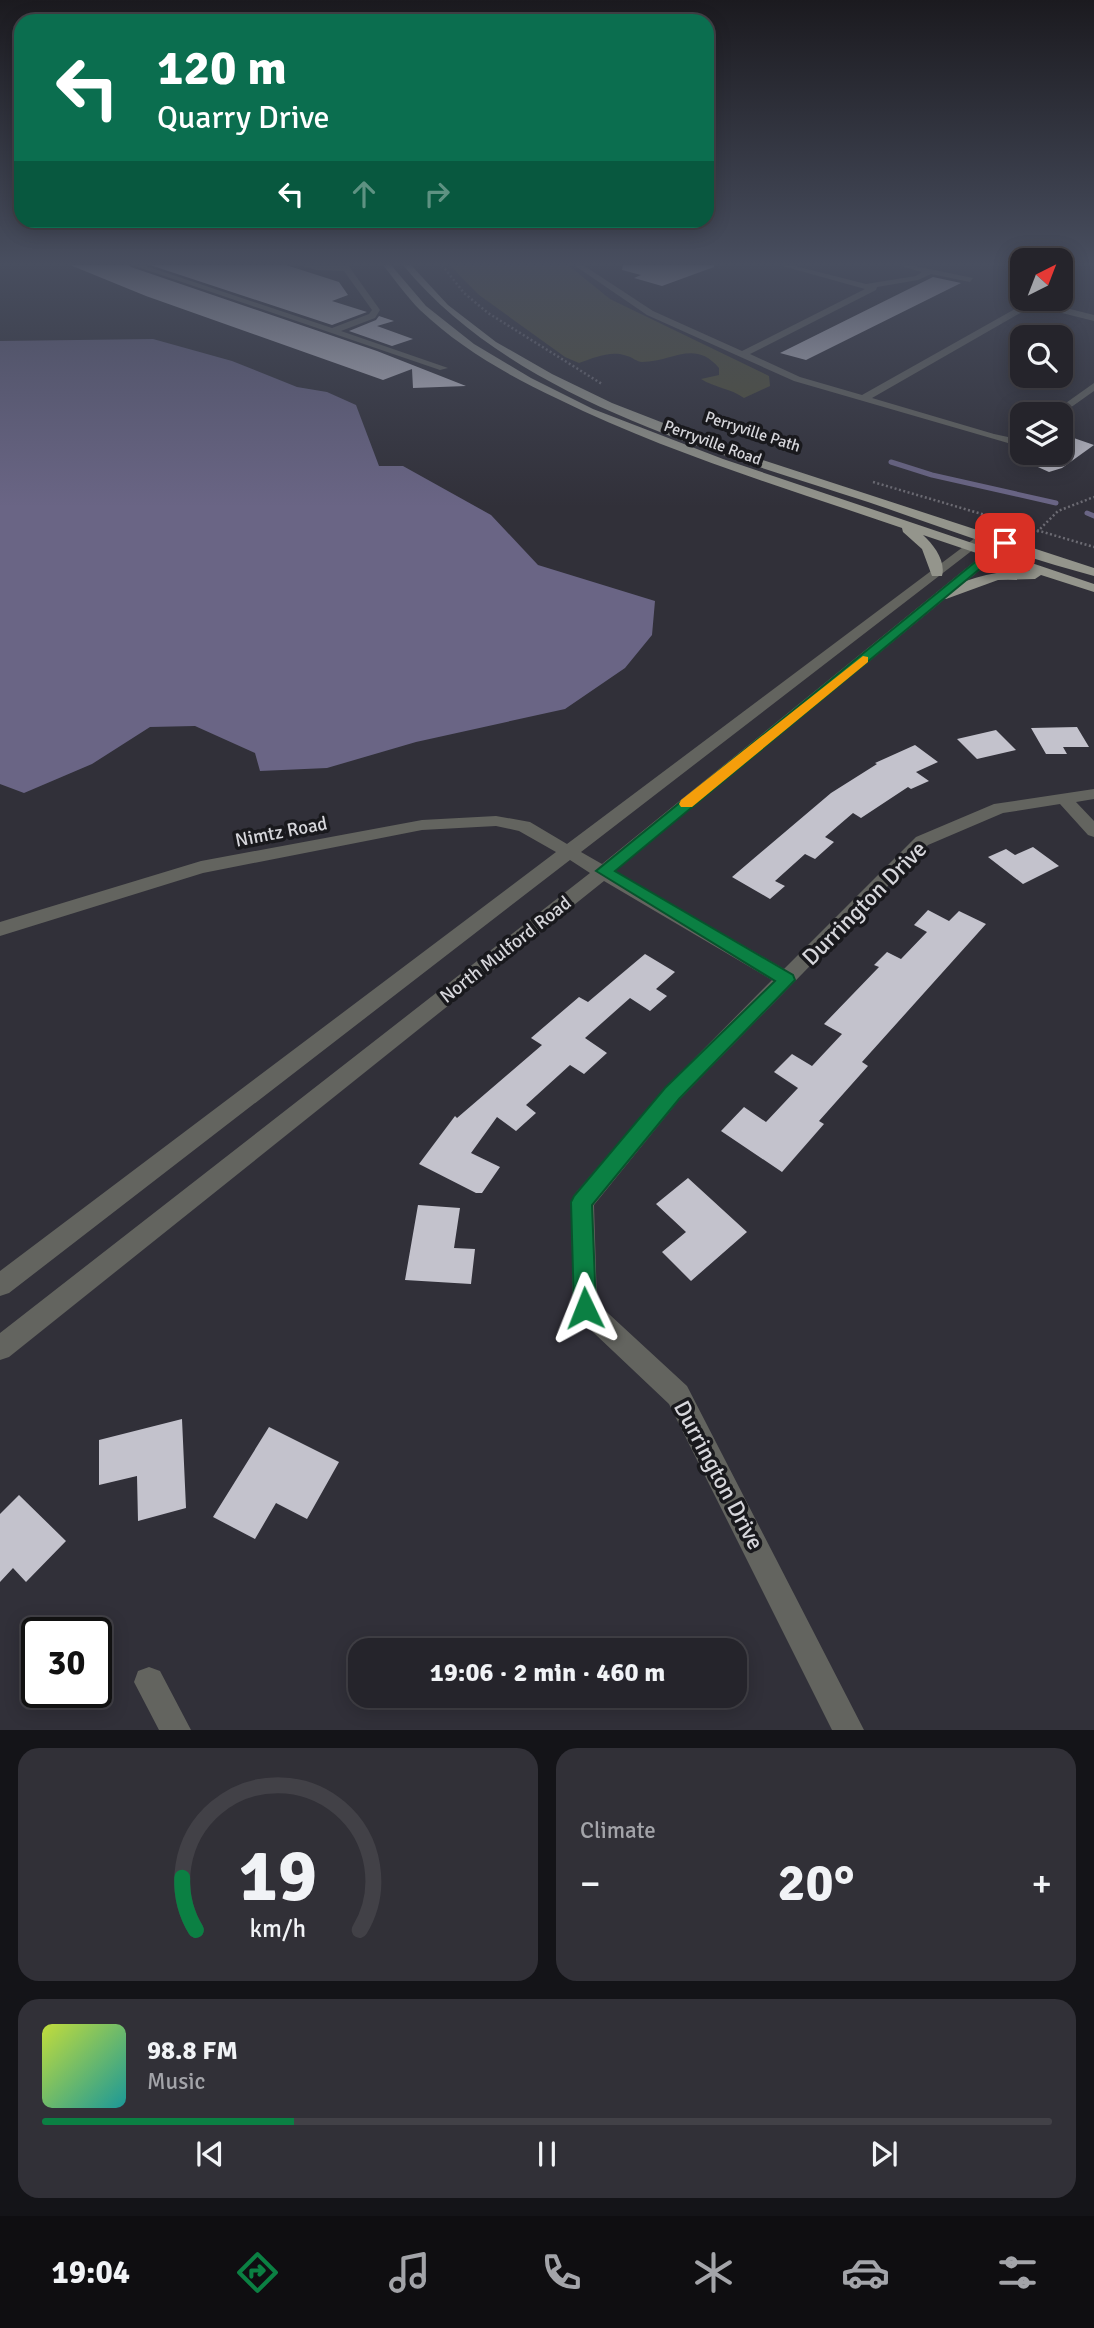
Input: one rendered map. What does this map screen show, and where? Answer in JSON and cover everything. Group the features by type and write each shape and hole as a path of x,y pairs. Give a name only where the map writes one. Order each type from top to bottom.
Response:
{"main road":[{"name":"Perryville Road","path":"471,346 533,383 600,415 725,464 889,519 977,541 1005,543 1094,572"},
{"name":"Perryville Road","path":"499,346 571,387 654,424 977,541 992,554 1088,586"},
{"path":"889,519 915,534 929,547 936,561 937,573"},
{"path":"941,596 971,582 998,574 1018,573 1088,586"}],"street":[{"path":"379,346 443,368"},
{"path":"724,346 797,379 1010,440"},
{"path":"743,354 759,346"},
{"path":"865,398 957,346"},
{"path":"1072,402 1094,386"},
{"name":"North Mulford Road","path":"0,1285 977,541"},
{"name":"North Mulford Road","path":"0,1348 604,871 1005,543"},
{"name":"Durrington Drive","path":"849,1730 678,1395 585,1308 582,1202 672,1094 922,841 1000,808 1094,794"},
{"path":"1063,798 1094,831"},
{"name":"Nimtz Road","path":"0,929 201,867 422,825 496,821 524,826 787,980"},
{"path":"149,1682 176,1730"}],"path":[{"path":"541,346 609,388"},
{"path":"865,480 1094,547"},
{"path":"1019,548 1058,511 1094,497"}],"green space":[{"path":"549,346 707,346 769,376 770,386 744,398 701,379 719,375 719,368 710,359 692,353 642,362 621,354 609,354 579,363"}],"shaded area":[{"path":"0,346 177,346 232,361 297,387 327,392 356,405 379,466 403,466 491,515 538,565 655,601 652,635 625,668 565,709 416,742 327,768 260,771 255,753 195,726 150,727 92,764 24,793 0,784"}],"building":[{"path":"286,346 362,346 466,386 413,388 412,369 383,380"},
{"path":"795,346 835,346 806,360 780,353"},
{"path":"1073,438 1094,445 1073,460"},
{"path":"1033,465 1066,465 1062,468 1049,472"},
{"path":"1077,727 1089,747 1063,747 1067,754 1046,754 1031,728"},
{"path":"996,730 1016,750 977,759 957,739"},
{"path":"915,745 938,762 916,772 929,781 911,789 908,787 861,818 853,813 825,837 834,842 815,859 805,854 775,881 785,886 770,899 732,877 831,793 877,764 875,763"},
{"path":"1033,847 1059,866 1023,884 988,857 1006,849 1015,855"},
{"path":"928,910 949,921 959,911 986,924 862,1062 868,1066 819,1121 824,1124 782,1172 721,1131 744,1107 766,1122 798,1088 774,1072 792,1054 812,1066 842,1034 824,1024 879,967 874,965 887,952 901,959 927,932 914,925"},
{"path":"645,954 675,972 656,989 667,996 650,1011 630,998 585,1038 607,1053 584,1074 570,1065 526,1105 536,1113 516,1131 497,1117 471,1153 500,1167 482,1193 476,1193 419,1164 455,1116 457,1118 542,1045 531,1038 579,997 588,1002"},
{"path":"688,1178 747,1232 691,1281 662,1252 686,1232 656,1204"},
{"path":"418,1205 460,1208 454,1248 475,1249 471,1284 405,1280"},
{"path":"182,1419 186,1508 138,1521 137,1476 99,1485 99,1440"},
{"path":"269,1427 339,1462 307,1519 276,1503 255,1539 213,1517"},
{"path":"19,1495 66,1541 26,1582 13,1568 0,1582 0,1514"}],"waterway":[{"path":"891,462 932,475 1056,503"},
{"path":"1087,513 1094,516"}],"slow traffic":[{"path":"686,804 863,659"}],"route":[{"path":"585,1308 582,1202 672,1094 787,980 604,871 1005,543"}]}
